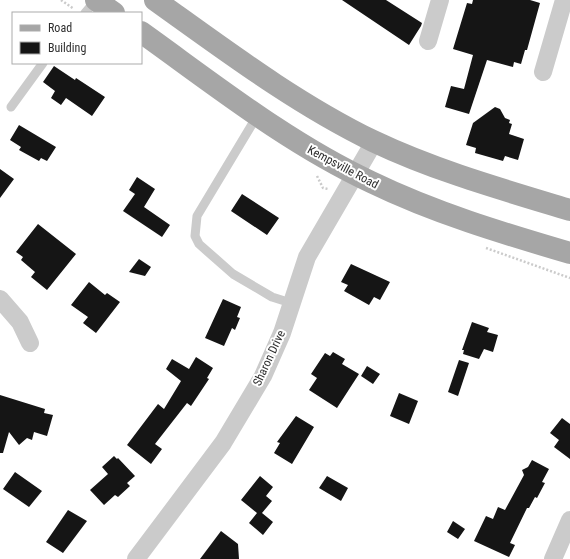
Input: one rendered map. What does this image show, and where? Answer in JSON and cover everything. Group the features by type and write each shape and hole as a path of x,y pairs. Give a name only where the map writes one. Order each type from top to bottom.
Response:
{"main road":[{"path":"96,0 113,12"},
{"path":"154,0 287,93 342,126 374,142 432,166 570,210"},
{"name":"Kempsville Road","path":"142,33 298,142 355,174 395,193 450,215 570,253"}],"street":[{"path":"428,41 440,0"},
{"path":"543,72 564,0"},
{"name":"Sharon Drive","path":"136,559 223,443 263,376 282,333 307,257 374,142"},
{"path":"0,299 20,322 30,343"},
{"path":"553,559 570,520"}],"lane":[{"path":"86,12 96,0"},
{"path":"11,107 42,64"},
{"path":"258,115 197,216 195,236 199,244 233,274 272,297 291,303"}],"path":[{"path":"61,0 79,12"}],"building":[{"path":"342,0 386,0 422,23 409,45"},
{"path":"473,0 530,0 540,3 527,50 525,50 521,64 514,62 513,67 487,60 469,114 445,107 451,86 464,89 473,55 453,49 467,3 472,4"},
{"path":"54,66 105,97 92,116 66,98 61,105 51,98 55,91 43,82"},
{"path":"495,107 500,109 505,118 510,120 509,123 512,124 509,134 524,139 518,160 505,156 503,161 475,153 476,148 466,145 473,123"},
{"path":"19,125 56,147 47,161 41,158 39,161 19,150 21,147 10,140"},
{"path":"0,169 14,179 0,198"},
{"path":"137,177 155,189 144,207 170,225 162,237 123,211 135,194 129,190"},
{"path":"242,194 279,218 267,235 231,211"},
{"path":"38,224 76,254 47,290 31,277 35,272 21,260 23,257 16,252"},
{"path":"139,259 151,267 145,276 129,272"},
{"path":"351,264 390,282 380,300 374,297 369,305 344,291 348,285 341,282"},
{"path":"89,282 105,295 107,293 120,302 96,333 83,323 88,317 71,305"},
{"path":"223,299 241,307 237,317 240,318 235,330 232,328 224,346 205,338"},
{"path":"472,322 489,328 487,332 498,335 493,352 484,349 479,359 463,354 464,350 462,350"},
{"path":"333,352 345,359 342,364 359,374 337,408 309,390 317,378 311,374 325,353 330,356"},
{"path":"196,357 213,368 207,378 209,379 191,406 187,403 155,444 162,449 151,464 127,445 158,404 164,409 181,381 166,369 172,359 189,369"},
{"path":"459,360 469,363 458,396 448,392"},
{"path":"367,366 380,374 373,384 361,376"},
{"path":"399,393 418,401 409,424 390,416"},
{"path":"0,395 45,409 44,413 53,415 47,436 34,432 32,440 27,438 19,445 9,432 3,453 0,453"},
{"path":"296,416 314,427 292,464 274,453 280,443 277,442"},
{"path":"562,418 570,424 570,459 554,447 559,440 550,433"},
{"path":"114,456 117,459 118,458 135,476 127,483 130,486 118,497 115,495 104,505 90,490 108,474 102,467"},
{"path":"532,460 549,469 542,482 545,483 537,498 535,497 529,508 527,508 510,543 515,545 509,557 474,541 486,516 493,519 498,507 505,510 524,475 522,470 528,467"},
{"path":"15,472 42,491 29,507 3,489"},
{"path":"260,476 273,487 266,496 272,501 262,513 273,522 263,535 249,523 257,513 241,500"},
{"path":"327,476 348,488 341,501 319,488"},
{"path":"68,510 87,521 63,553 46,542"},
{"path":"453,521 465,529 458,539 447,532"},
{"path":"221,531 238,544 239,559 200,559"}]}
